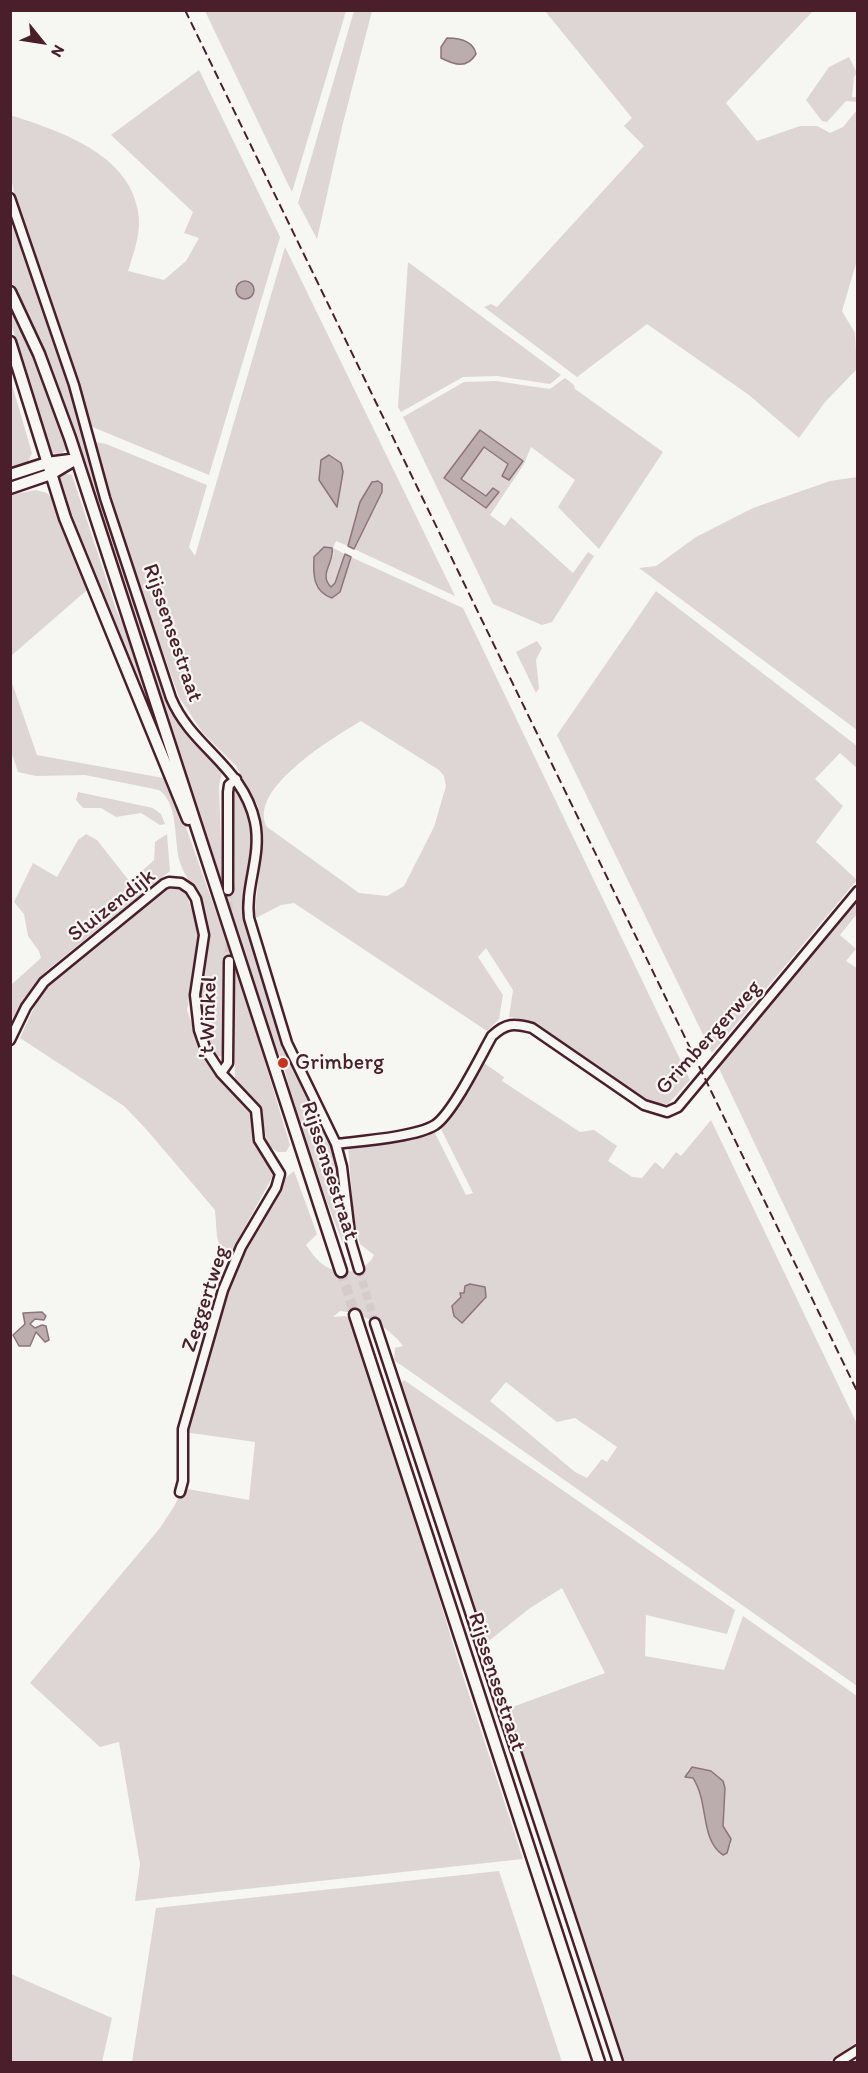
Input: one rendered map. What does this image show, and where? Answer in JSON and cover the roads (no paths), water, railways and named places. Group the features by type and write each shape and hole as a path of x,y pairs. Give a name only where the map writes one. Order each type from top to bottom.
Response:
{"main road":[{"name":"Rijssensestraat","path":"10,292 49,380 192,810 200,843"},
{"name":"Rijssensestraat","path":"10,342 65,518 200,843 341,1271"},
{"path":"10,475 49,468 76,459"},
{"path":"10,488 49,468"},
{"name":"Rijssensestraat","path":"355,1315 599,2062"}],"street":[{"name":"Rijssensestraat","path":"10,198 74,385 105,498 171,698 185,726 236,779 247,799 257,833 256,864 248,905 252,930 287,1043 336,1144 342,1167 351,1242 358,1269"},
{"path":"228,890 228,792 229,785 236,779"},
{"name":"Sluizendijk","path":"10,1040 26,1006 44,982 155,891 169,882 177,882 192,892 202,924 202,948 195,995 197,1021 202,1041 221,1073"},
{"name":"Grimbergerweg","path":"336,1144 418,1132 435,1125 446,1113 492,1036 503,1026 515,1023 532,1028 644,1105 667,1112 678,1107 858,891"},
{"name":"'t Winkel","path":"221,1073 228,1063 229,961"},
{"name":"Zeggertweg","path":"180,1492 183,1481 183,1429 223,1290 234,1260 280,1177 276,1166 259,1140 256,1110 221,1073"},
{"name":"Rijssensestraat","path":"375,1323 618,2062"},
{"path":"839,2062 858,2050"}],"tunnel":[{"path":"228,890 229,919"},
{"path":"229,932 229,961"},
{"path":"359,1269 375,1323"},
{"path":"341,1271 355,1315"}],"railway":[{"path":"185,10 858,1393"}],"place":[{"name":"Grimberg","path":"283,1063"}]}
